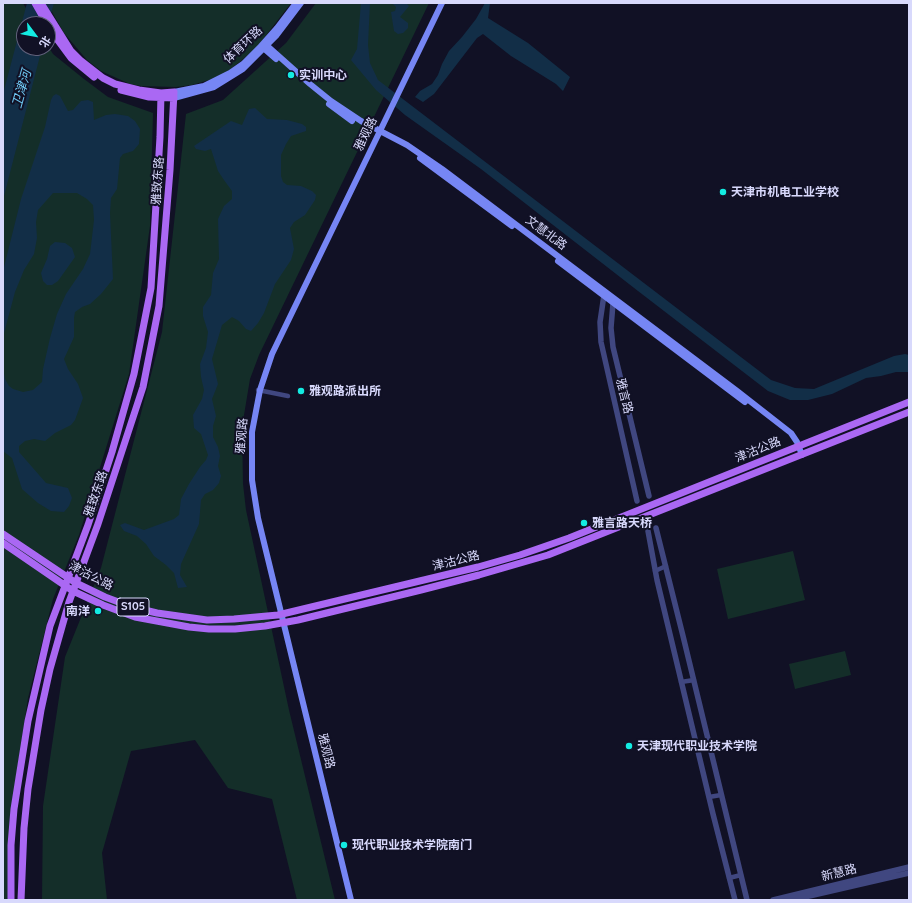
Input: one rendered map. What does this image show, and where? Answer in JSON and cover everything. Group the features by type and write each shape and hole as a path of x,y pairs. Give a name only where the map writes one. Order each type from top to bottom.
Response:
{"main road":[{"name":"体育环路","path":"35,3 43,16"},
{"name":"体育环路","path":"41,3 46,16"},
{"name":"体育环路","path":"264,46 296,3"},
{"name":"体育环路","path":"56,33 80,60 103,78 115,84 161,96 174,95 203,91 223,82 243,69 285,24 301,3"},
{"name":"雅观路","path":"400,87 438,3"},
{"name":"雅观路","path":"350,900 282,623 258,518 251,468 252,432 259,390 269,362 378,132 442,3"},
{"name":"文慧北路","path":"264,46 327,104 352,120 407,145 424,156 489,203 737,391 791,433 800,456"},
{"name":"雅致东路","path":"21,900 24,828 28,789 41,710 50,669 73,591 143,387 159,306 170,170 174,95"},
{"name":"雅致东路","path":"10,900 11,845 14,809 22,750 28,721 50,626 88,525 112,452 134,374 149,296 156,212 161,96"},
{"name":"文慧北路","path":"378,132 425,161 604,295 786,433 797,446"},
{"name":"津沽公路","path":"3,534 68,579 105,597 132,607 170,615 207,620 234,619 280,614 493,563 520,555 568,538 909,402"},
{"name":"津沽公路","path":"3,543 73,591 103,605 135,617 189,627 209,629 235,629 282,623 428,588 543,557 909,412"}],"street":[{"name":"雅言路","path":"604,295 600,322 600,342 637,501"},
{"name":"雅言路","path":"614,303 611,319 613,347 649,496"},
{"path":"259,390 288,396"},
{"path":"656,528 747,900"},
{"path":"648,531 655,571 681,682 735,900"},
{"path":"655,571 666,566"},
{"path":"681,682 694,680"},
{"path":"709,797 721,795"},
{"name":"新慧路","path":"773,900 909,867"},
{"name":"新慧路","path":"792,900 909,873"},
{"path":"729,878 741,875"}],"green space":[{"path":"3,3 23,3 30,16 16,16 16,56 55,56 108,97 153,113 150,226 129,374 79,535 53,599 28,698 10,817 9,900 3,900"},
{"path":"47,3 291,3 257,47 225,73 192,85 176,87 141,86 130,84 101,71 87,60 64,33 56,19 56,16 54,16"},
{"path":"316,3 429,3 259,355 250,379 242,427 243,484 246,510 289,710 335,900 297,900 272,799 228,788 195,740 131,751 102,853 107,900 42,900 43,806 65,657 101,568 162,332 186,114 223,100 286,43"},
{"path":"793,551 805,600 728,619 717,569"},
{"path":"845,651 851,675 795,689 789,664"}],"water":[{"path":"27,3 54,3 50,16 24,16"},
{"path":"361,3 370,3 368,45 370,63 378,80 771,380 795,388 814,389 894,356 905,354 909,355 909,372 896,372 866,378 832,394 808,400 790,400 768,391 481,169 405,115 376,90 351,60 357,49"},
{"path":"392,3 406,3 409,6 400,17 408,23 408,28 403,33 398,34 394,31 391,12 395,11 396,7"},
{"path":"485,3 490,3 488,18 528,43 570,77 563,91 556,84 511,56 483,34 477,38 434,94 423,102 415,97 420,91 432,84 438,75 449,51 476,19"},
{"name":"卫津河","path":"16,45 16,56 40,56 3,200 3,94"},
{"path":"56,94 60,96 68,111 73,110 81,101 88,100 93,102 94,120 106,115 115,114 128,116 135,121 140,129 139,144 133,151 123,154 120,158 117,189 111,198 110,213 113,279 101,294 90,304 75,312 74,337 64,359 68,369 78,384 83,398 75,420 71,425 55,433 45,441 34,439 25,441 19,446 19,452 46,483 68,488 72,498 69,506 64,512 51,511 38,503 22,489 12,458 3,451 3,368 5,379 9,386 13,389 23,392 33,390 42,382 43,369 57,314 66,294 83,269 90,254 94,220 93,205 77,193 53,193 38,210 36,222 37,238 34,254 24,270 15,292 3,337 3,271 21,199 45,127 51,100"},
{"path":"255,108 267,119 287,120 302,124 306,127 306,131 291,136 286,144 281,155 281,176 283,182 287,185 301,186 312,191 316,195 315,200 305,215 294,222 290,228 294,249 291,260 275,284 264,313 258,323 251,331 246,329 239,321 232,317 222,325 212,359 218,384 212,399 216,416 213,426 213,437 218,447 220,456 218,466 221,476 219,483 213,490 205,494 201,500 199,524 181,564 180,575 187,587 178,588 174,573 154,556 146,544 137,536 124,531 120,525 125,523 144,530 174,519 179,515 181,499 208,455 201,434 194,428 193,415 202,399 204,390 200,364 206,348 208,332 203,316 203,307 211,295 213,273 219,259 218,219 224,206 232,199 232,191 218,171 211,149 205,151 196,149 194,146 231,121 242,125 249,109"},
{"path":"55,242 65,243 72,248 75,257 58,281 52,285 47,285 43,281 41,273 47,259 50,246"}],"place":[{"name":"实训中心","path":"291,75"},
{"name":"天津市机电工业学校","path":"723,192"},
{"name":"雅观路派出所","path":"301,391"},
{"name":"雅言路天桥","path":"584,523"},
{"name":"南洋","path":"98,611"},
{"name":"天津现代职业技术学院","path":"629,746"},
{"name":"现代职业技术学院南门","path":"344,845"}]}
